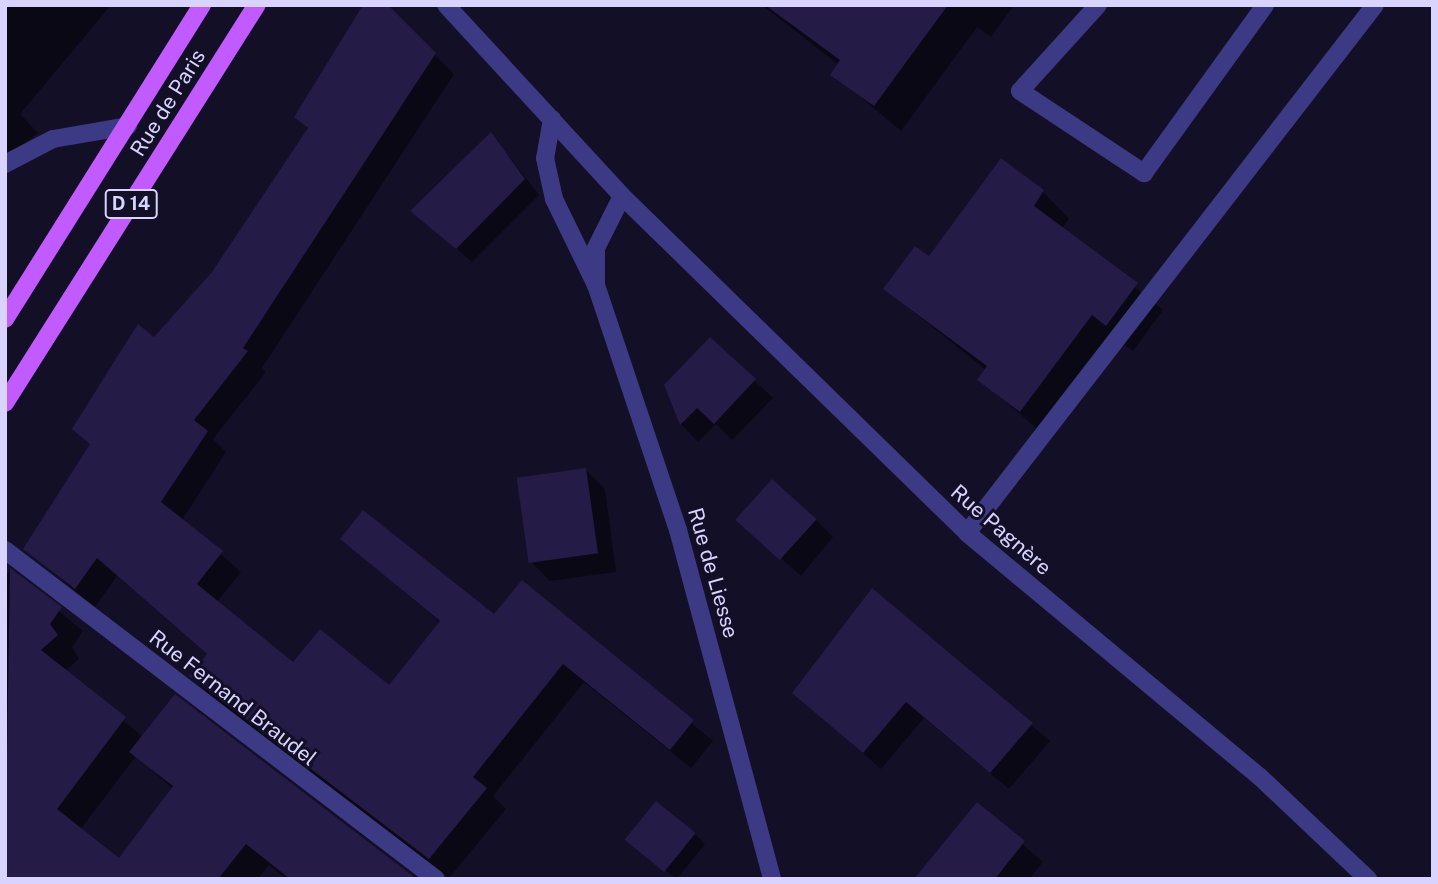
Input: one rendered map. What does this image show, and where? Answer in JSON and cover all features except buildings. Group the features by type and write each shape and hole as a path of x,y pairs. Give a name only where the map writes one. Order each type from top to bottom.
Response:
{"main road":[{"name":"Rue de Paris","path":"5,319 202,5"},
{"name":"Rue de Paris","path":"5,403 257,5"}],"street":[{"path":"446,5 622,195 597,248 596,285"},
{"path":"1098,5 1020,91 1144,173 1258,8"},
{"path":"967,533 1375,5"},
{"path":"552,119 545,158 554,199 596,285"},
{"path":"5,164 53,139 128,126"},
{"name":"Rue Pagnère","path":"622,195 967,533 1260,777 1368,879"},
{"name":"Rue de Liesse","path":"596,285 678,530 772,879"},
{"name":"Rue Fernand Braudel","path":"5,550 436,879"}]}
